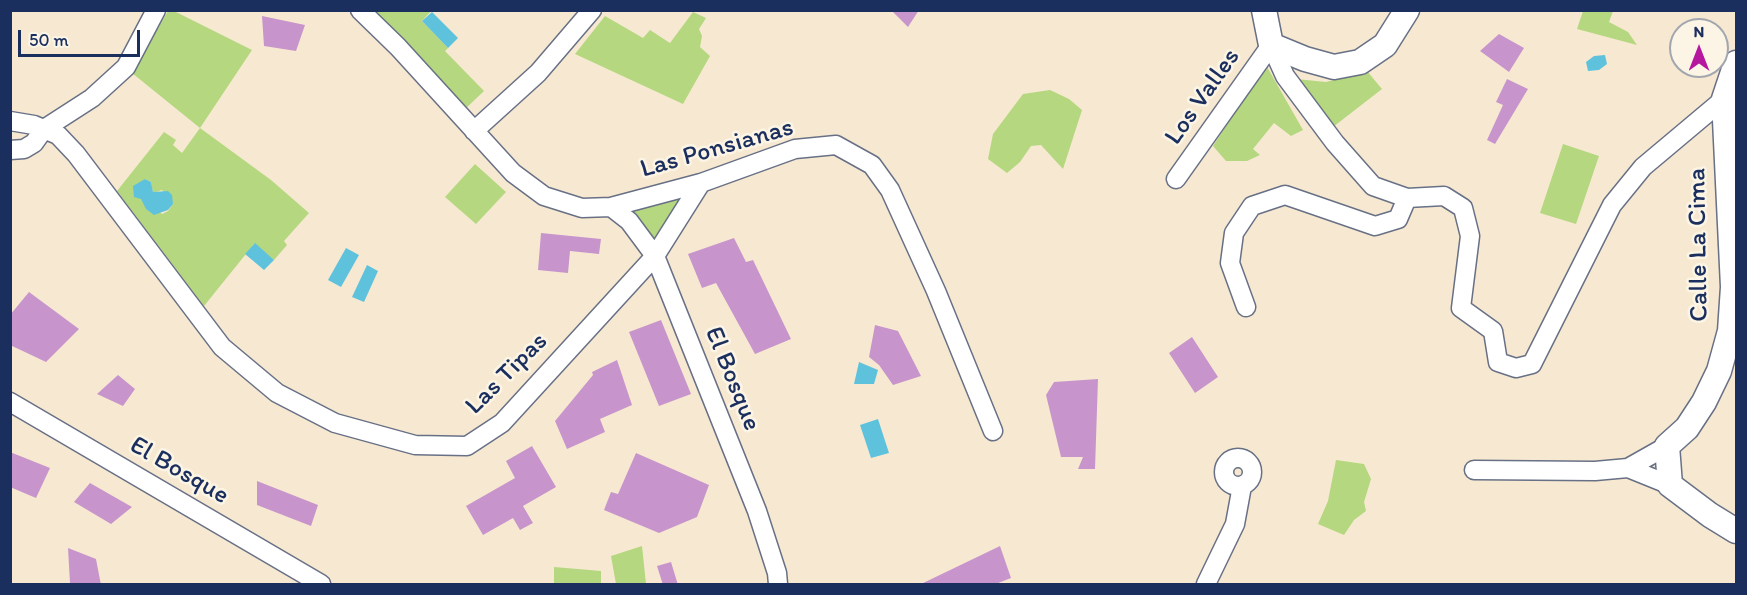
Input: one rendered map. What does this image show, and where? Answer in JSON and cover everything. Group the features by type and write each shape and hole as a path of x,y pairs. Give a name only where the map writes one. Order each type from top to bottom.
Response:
{"street":[{"path":"10,150 24,148 34,143 44,129 92,98 126,67 156,10"},
{"name":"Las Ponsianas","path":"360,10 398,47 513,173 544,196 582,208 611,207 701,183 795,149 836,145 872,165 890,190 936,291 993,430"},
{"path":"474,131 538,74 592,10"},
{"path":"1264,10 1271,45 1285,76 1343,152 1373,186 1407,198 1444,196 1463,208 1470,236 1461,308 1493,331 1498,363 1516,368 1532,364 1612,205 1643,166 1724,99"},
{"path":"1271,45 1305,59 1334,67 1360,62 1385,45 1407,10"},
{"name":"Los Valles","path":"1176,179 1271,45"},
{"name":"Calle La Cima","path":"1667,446 1687,428 1704,402 1719,371 1730,331 1733,287 1724,99 1737,63"},
{"name":"Las Tipas","path":"10,120 58,135 76,154 222,347 278,393 335,423 415,445 467,446 502,423 655,256 701,183"},
{"path":"1246,307 1230,263 1234,233 1252,206 1285,195 1375,226 1398,219 1407,198"},
{"name":"El Bosque","path":"611,207 629,221 655,256 757,511 777,573 777,585"},
{"name":"El Bosque","path":"10,402 321,585"},
{"path":"1474,470 1595,471 1628,468 1667,446 1670,485"},
{"path":"1628,468 1670,485 1710,515 1737,531"},
{"path":"1206,585 1235,524 1242,486"}],"green space":[{"path":"168,11 174,11 252,50 200,128 132,73"},
{"path":"366,11 431,11 422,21 448,48 445,51 484,91 463,111"},
{"path":"1583,11 1613,11 1609,22 1628,32 1637,45 1577,29"},
{"path":"693,12 706,18 699,29 702,36 700,47 710,56 683,104 575,54 605,16 643,38 650,30 670,43"},
{"path":"1266,65 1303,130 1291,136 1274,123 1253,149 1260,155 1247,161 1226,161 1213,146"},
{"path":"1367,71 1382,89 1333,127 1296,79 1326,82"},
{"path":"1050,90 1069,99 1082,110 1063,169 1041,145 1031,146 1020,162 1007,173 988,159 993,134 1023,94"},
{"path":"200,128 271,180 309,213 284,241 287,245 274,260 254,244 204,306 117,191 164,132 176,140 173,145 182,153","holes":["145,179 151,182 153,193 162,190 173,204 168,211 162,214 141,199"]},
{"path":"1563,144 1599,156 1576,224 1540,213"},
{"path":"475,164 506,192 476,224 445,197"},
{"path":"701,183 655,256 611,207"},
{"path":"1336,460 1364,464 1371,479 1364,502 1366,511 1354,520 1344,535 1318,524 1328,501"},
{"path":"642,546 646,584 616,584 611,556"},
{"path":"554,567 601,571 601,584 554,584"}],"water":[{"path":"432,12 458,38 448,48 422,21"},
{"path":"1605,55 1607,64 1599,70 1588,71 1586,62 1594,56"},
{"path":"145,179 151,182 153,192 168,191 172,195 173,204 168,210 154,215 146,209 141,199 134,197 133,186"},
{"path":"255,243 274,260 264,270 245,254"},
{"path":"346,248 359,255 341,287 328,280"},
{"path":"367,265 378,271 364,302 352,297"},
{"path":"859,362 878,370 874,384 854,384"},
{"path":"878,419 889,453 871,458 860,425"}],"building":[{"path":"891,10 919,10 908,27"},
{"path":"262,16 305,25 296,51 264,46"},
{"path":"1499,34 1524,48 1509,72 1480,51"},
{"path":"1507,79 1528,89 1495,144 1487,140 1503,105 1496,102"},
{"path":"541,233 601,239 599,254 570,251 568,273 538,270"},
{"path":"734,238 746,262 753,260 791,339 755,354 716,283 702,288 688,254"},
{"path":"29,292 79,329 46,362 10,345 10,315"},
{"path":"661,320 691,394 659,406 629,332"},
{"path":"875,325 898,331 921,376 893,385 879,365 869,357"},
{"path":"1192,337 1218,377 1195,393 1169,353"},
{"path":"617,360 632,405 600,419 605,432 567,449 555,421 593,375 592,372"},
{"path":"118,375 135,389 123,406 97,394"},
{"path":"1098,379 1095,469 1078,469 1083,457 1061,457 1046,395 1054,382"},
{"path":"532,446 556,487 523,506 533,523 520,530 513,518 483,535 466,506 515,478 506,461"},
{"path":"10,452 50,468 36,498 10,487"},
{"path":"636,453 709,485 697,517 659,533 604,510 611,492 618,494"},
{"path":"257,481 318,505 311,526 257,505"},
{"path":"90,483 132,507 111,524 74,502"},
{"path":"1000,546 1011,578 993,585 919,585"},
{"path":"68,548 96,559 101,585 70,583"},
{"path":"671,562 678,585 663,585 657,566"}]}
